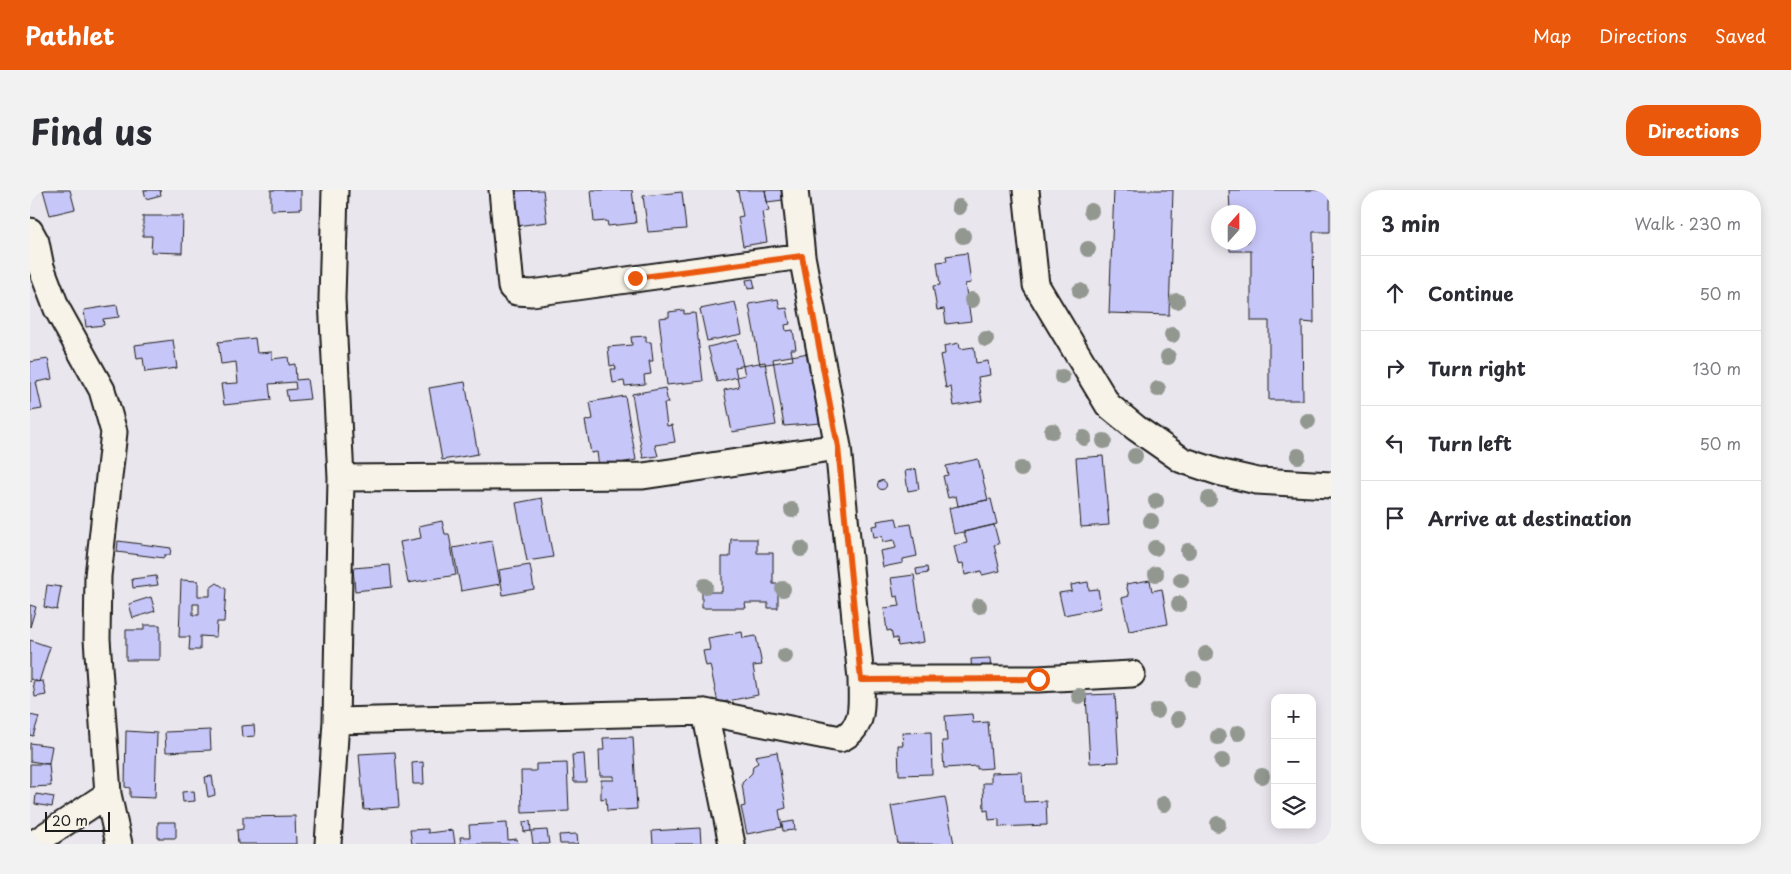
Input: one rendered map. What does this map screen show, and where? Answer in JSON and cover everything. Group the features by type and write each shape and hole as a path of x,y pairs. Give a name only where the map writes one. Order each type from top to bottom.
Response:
{"street":[{"path":"328,844 336,721 341,478 332,298 334,190"},
{"path":"502,190 510,280 511,287 516,292 532,293 802,256"},
{"path":"336,721 705,712 840,739 853,732 861,716 861,680 838,447 802,256 795,190"},
{"path":"1026,190 1036,285 1108,405 1136,428 1182,460 1218,472 1257,481 1331,485"},
{"path":"30,231 36,242 41,267 57,309 102,390 114,432 98,576 97,639 108,794 119,844"},
{"path":"341,478 643,476 838,447"},
{"path":"861,680 1047,679 1132,674"},
{"path":"705,712 732,844"},
{"path":"33,844 108,794"}],"building":[{"path":"43,190 70,190 75,209 50,215"},
{"path":"144,190 160,190 161,195 146,199"},
{"path":"271,190 301,190 301,209 271,210"},
{"path":"543,190 547,222 516,226 513,191"},
{"path":"591,190 632,190 636,223 608,226 607,221 594,222"},
{"path":"736,190 765,190 769,211 762,212 767,242 743,246 738,217 743,216 738,191"},
{"path":"765,190 782,190 783,200 767,202"},
{"path":"1114,190 1173,190 1169,315 1109,313"},
{"path":"1229,190 1330,190 1330,232 1313,232 1314,323 1302,322 1303,400 1269,400 1269,321 1251,321 1251,251 1230,251 1256,250 1256,205 1230,205"},
{"path":"682,192 686,229 648,232 643,196"},
{"path":"143,216 183,216 182,253 151,252 152,236 143,236"},
{"path":"967,253 971,283 965,284 971,321 946,324 944,309 937,310 933,286 940,285 937,262 947,261 946,256"},
{"path":"753,279 755,288 748,289 746,280"},
{"path":"778,299 780,309 787,308 790,324 785,325 786,331 793,330 796,349 791,349 793,360 760,365 749,304"},
{"path":"735,302 742,334 707,341 700,309"},
{"path":"117,305 119,317 103,319 104,325 86,327 84,310"},
{"path":"684,310 684,314 695,313 703,381 667,385 659,318 669,317 669,312"},
{"path":"646,336 646,342 651,342 653,361 649,361 651,374 644,375 645,384 625,386 624,381 613,383 611,369 616,369 615,365 610,366 608,347 632,345 631,337"},
{"path":"255,338 257,353 272,352 272,359 288,357 289,365 295,364 296,380 307,379 310,399 288,401 286,390 296,389 295,382 269,384 271,400 224,405 221,384 238,383 236,362 221,364 218,342"},
{"path":"173,340 177,368 145,372 143,358 137,359 135,345"},
{"path":"737,340 745,375 717,382 708,347"},
{"path":"959,343 960,349 974,347 976,363 988,361 990,375 978,377 982,401 954,406 951,387 946,388 940,355 945,354 944,346"},
{"path":"809,353 821,423 784,426 773,359"},
{"path":"48,359 52,379 36,382 42,409 30,411 30,362"},
{"path":"765,362 776,425 732,432 724,390 739,387 735,367"},
{"path":"465,382 478,454 442,460 429,388"},
{"path":"665,388 668,403 664,403 667,426 672,425 675,442 655,445 658,456 643,458 632,394"},
{"path":"625,396 636,460 599,467 597,452 591,453 585,421 593,419 590,402"},
{"path":"1103,456 1109,525 1081,527 1076,458"},
{"path":"978,459 988,500 958,506 956,496 948,498 943,476 948,475 946,466"},
{"path":"916,469 919,489 908,491 905,471"},
{"path":"882,480 887,485 882,490 877,485"},
{"path":"542,498 553,557 527,561 516,503"},
{"path":"991,499 997,524 954,534 949,508"},
{"path":"896,518 898,526 911,524 917,556 903,559 903,563 883,567 880,551 896,548 894,540 883,542 882,536 874,537 872,526 878,525 877,521"},
{"path":"442,521 445,534 449,534 456,575 408,583 400,542 421,538 419,526"},
{"path":"994,525 999,544 994,545 1000,571 982,575 981,571 965,575 963,563 958,564 954,546 967,543 964,532"},
{"path":"731,539 757,539 757,553 773,553 773,584 778,584 778,608 768,608 768,603 745,603 746,608 702,608 702,592 722,592 722,557 730,557"},
{"path":"118,541 171,548 170,555 164,555 164,558 117,552"},
{"path":"492,541 500,584 461,591 453,548"},
{"path":"390,565 392,587 355,591 353,568"},
{"path":"530,565 534,589 503,595 499,570"},
{"path":"927,567 928,573 917,575 916,569"},
{"path":"914,575 924,642 898,646 897,638 893,639 891,630 887,631 884,608 900,606 898,596 894,597 891,578"},
{"path":"156,576 158,585 133,588 132,579"},
{"path":"181,580 198,581 198,596 210,596 210,588 217,583 226,589 224,622 217,622 216,637 200,636 200,650 189,650 190,637 179,637","holes":["193,604 199,604 199,615 193,615"]},
{"path":"1150,580 1152,591 1162,589 1168,624 1129,631 1122,598 1129,596 1126,584"},
{"path":"1088,582 1089,590 1098,589 1101,608 1064,615 1059,593 1072,591 1071,585"},
{"path":"47,585 61,587 57,610 44,607"},
{"path":"151,597 155,611 133,618 129,604"},
{"path":"30,605 36,607 30,627"},
{"path":"144,625 160,625 160,660 126,660 126,630 144,630"},
{"path":"742,632 743,638 756,636 762,665 753,666 758,695 718,703 710,665 706,666 703,651 710,650 708,638"},
{"path":"30,640 50,647 39,682 31,679 30,682"},
{"path":"990,658 991,672 972,674 971,659"},
{"path":"43,681 46,695 35,697 33,682"},
{"path":"1115,694 1119,762 1090,763 1086,695"},
{"path":"972,714 973,723 988,722 992,768 977,769 977,766 944,768 942,741 947,741 945,716"},
{"path":"30,715 39,717 33,736 30,735"},
{"path":"254,725 255,736 242,737 241,726"},
{"path":"210,730 211,750 166,752 165,732"},
{"path":"126,731 157,733 155,798 130,797 130,788 125,787"},
{"path":"931,732 932,774 899,775 898,745 903,745 902,733"},
{"path":"633,737 637,809 607,811 606,798 601,799 601,780 614,780 614,776 600,776 599,750 604,750 603,738"},
{"path":"30,743 52,746 49,764 30,761"},
{"path":"395,752 399,807 364,810 359,754"},
{"path":"777,752 786,808 779,810 782,827 747,834 741,807 745,806 742,783 752,773 753,766 758,763 755,756"},
{"path":"584,754 586,782 574,782 572,755"},
{"path":"423,762 424,784 413,784 412,763"},
{"path":"567,763 569,811 522,813 521,771 536,771 536,764"},
{"path":"30,764 49,764 51,786 30,787"},
{"path":"1022,772 1024,802 1046,801 1047,825 999,827 999,819 989,820 988,810 984,811 983,783 991,783 991,773"},
{"path":"212,776 215,795 208,797 205,777"},
{"path":"194,791 195,801 183,802 182,792"},
{"path":"36,794 54,797 52,807 35,804"},
{"path":"945,797 954,844 898,844 891,806"},
{"path":"295,816 296,844 238,844 237,830 243,829 243,817"},
{"path":"530,821 531,831 524,832 523,822"},
{"path":"794,821 795,830 783,831 782,823"},
{"path":"158,822 176,822 176,838 158,838"},
{"path":"507,823 508,840 517,839 518,844 461,844 460,837 470,837 469,825"},
{"path":"700,828 701,844 653,844 652,831"},
{"path":"428,829 428,833 453,830 455,844 412,844 410,830"},
{"path":"547,830 549,844 533,844 531,831"},
{"path":"577,834 578,844 560,844 559,835"}],"route":[{"path":"635,278 802,256 838,447 861,680 1038,679"}]}
